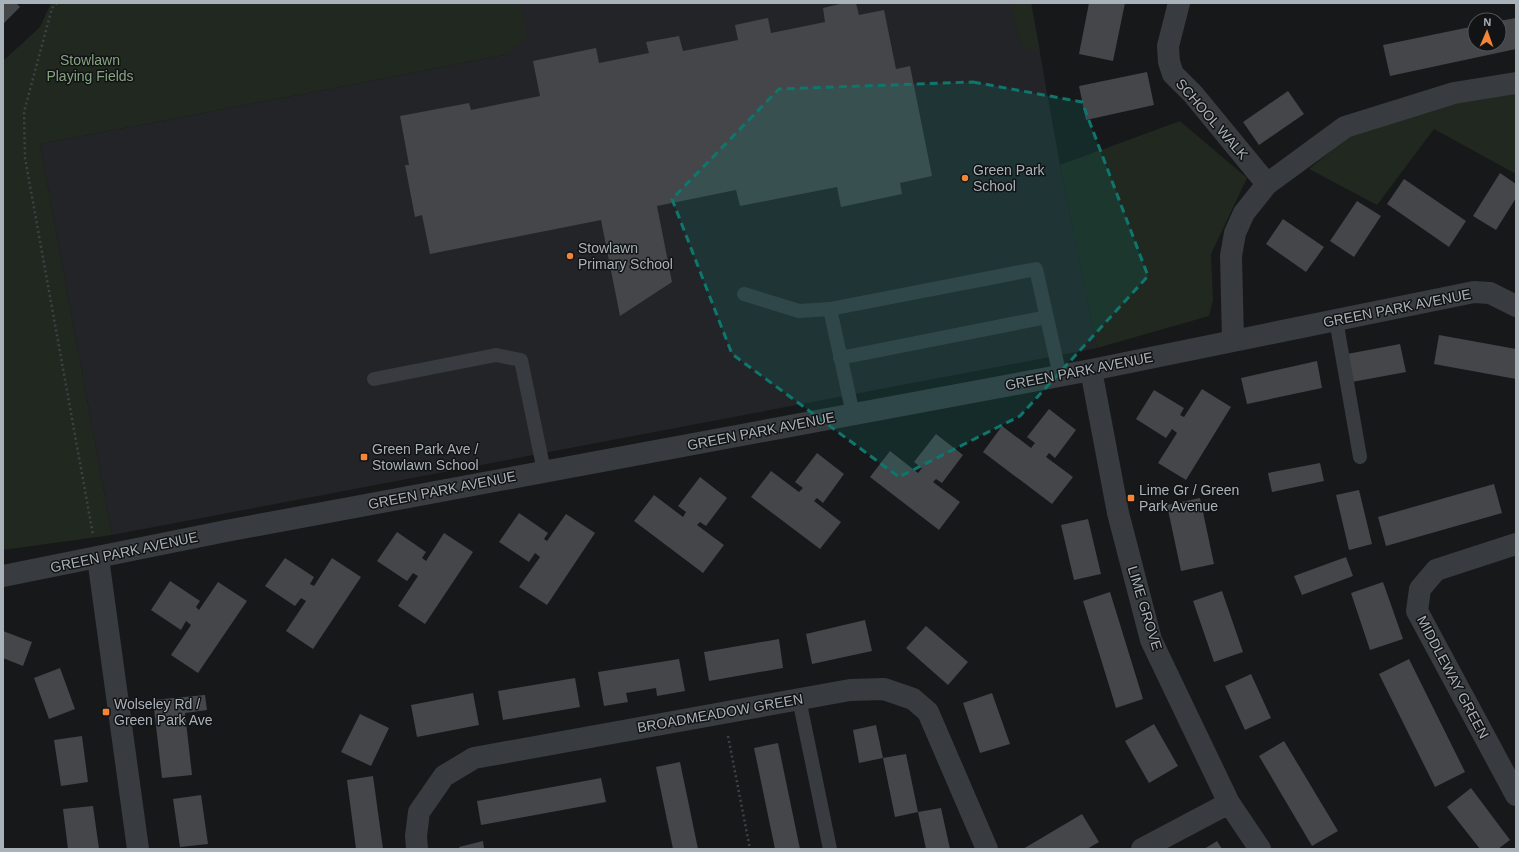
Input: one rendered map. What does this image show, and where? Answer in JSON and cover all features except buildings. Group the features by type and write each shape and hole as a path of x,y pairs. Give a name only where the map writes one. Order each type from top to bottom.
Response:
{"street":[{"name":"SCHOOL WALK","path":"1179,3 1168,46 1169,62 1173,74 1193,94 1267,184"},
{"path":"1233,341 1231,256 1235,234 1244,213 1267,184 1345,127 1454,93 1516,83"},
{"name":"GREEN PARK AVENUE","path":"3,576 98,558 226,530 1092,370 1474,292 1490,293 1516,306"},
{"name":"LIME GROVE","path":"1092,370 1118,513 1152,640 1229,802 1260,849"},
{"name":"MIDDLEWAY GREEN","path":"1516,544 1436,570 1420,589 1417,611 1516,795"},
{"path":"98,558 138,849"},
{"name":"BROADMEADOW GREEN","path":"417,849 416,836 419,812 444,776 474,758 850,690 877,689 884,689 913,699 928,712 987,849"},
{"path":"1142,849 1229,802"}],"lane":[{"path":"744,294 799,311 830,309 1036,268 1060,376"},
{"path":"830,309 853,414"},
{"path":"840,358 1047,317"},
{"path":"1336,320 1360,457"},
{"path":"374,379 496,355 521,360 544,471"},
{"path":"799,699 830,849"}],"path":[{"path":"57,3 52,8 24,112 25,158 98,558"},
{"path":"724,713 750,849"}],"highlighted area":[{"path":"973,82 1082,102 1148,276 1020,416 899,477 732,354 672,199 779,89"}],"shaded area":[{"name":"Stowlawn Primary School","path":"493,3 1031,3 1060,165 1097,348 112,535 40,144 504,55"}],"green space":[{"name":"Stowlawn Playing Fields","path":"51,3 520,3 527,39 504,55 40,144 112,535 3,550 3,61 40,27"},
{"path":"1010,3 1031,3 1040,51 1023,48"},
{"path":"1516,92 1516,174 1434,129 1377,205 1309,169 1348,137 1465,99"},
{"path":"1180,121 1247,178 1211,254 1213,300 1209,316 1097,348 1060,165"}],"place":[{"name":"Green Park School","path":"965,178"},
{"name":"Stowlawn Primary School","path":"570,256"},
{"name":"Green Park Ave / Stowlawn School","path":"364,457"},
{"name":"Lime Gr / Green Park Avenue","path":"1131,498"},
{"name":"Wolseley Rd / Green Park Ave","path":"106,712"}]}
